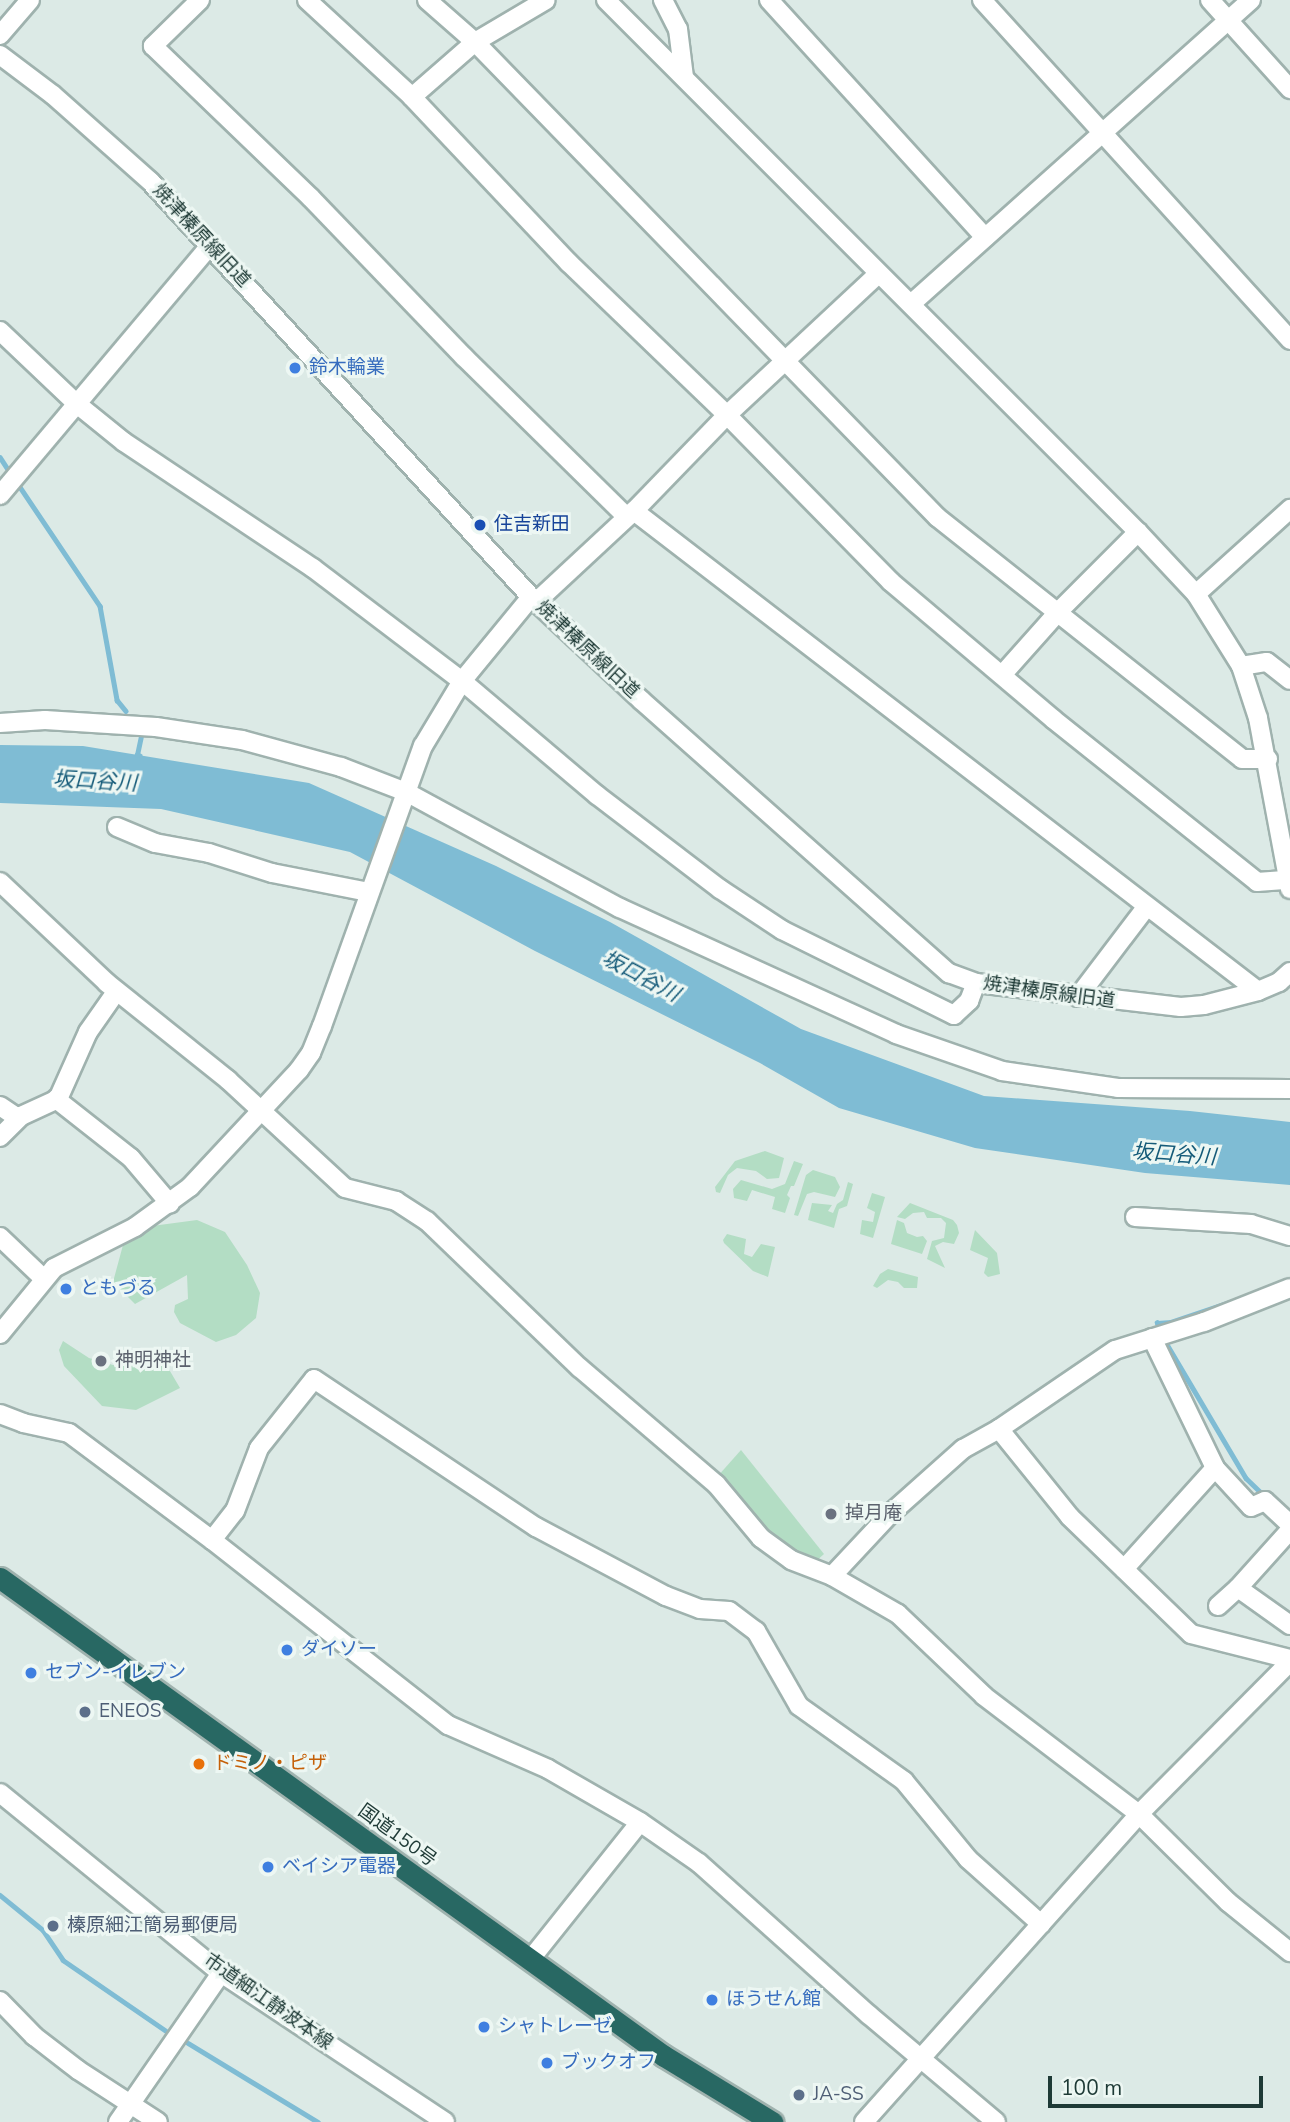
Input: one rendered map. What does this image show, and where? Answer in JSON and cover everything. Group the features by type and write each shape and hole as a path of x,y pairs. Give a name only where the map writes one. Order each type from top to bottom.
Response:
{"highway":[{"name":"国道150号","path":"0,1578 664,2056 772,2122"}],"street":[{"path":"0,35 30,0"},
{"path":"200,0 153,46 311,198 464,357 631,514 1258,991"},
{"path":"307,0 412,97 569,263 727,415 891,582 1167,812 1257,882 1289,884 1268,759 1241,666 1196,594 1138,531 606,0"},
{"path":"427,0 475,42 937,517 1059,611 1242,759 1268,759"},
{"path":"412,97 475,42 546,0"},
{"path":"663,0 678,29 684,77"},
{"path":"769,0 985,237"},
{"path":"982,0 1290,341"},
{"path":"1210,0 1290,89"},
{"path":"911,304 1251,0"},
{"name":"焼津榛原線旧道","path":"0,55 53,95 128,160 534,600 949,973 976,983 1181,1007 1205,1005 1258,991 1279,982 1290,972"},
{"path":"3,491 210,246"},
{"path":"0,1334 43,1278 72,1256 135,1227 190,1188 299,1070 311,1053 423,746 462,681 534,600 631,514 727,415 878,274"},
{"path":"0,331 77,404 135,449 313,568 462,681 597,795 720,889 782,930 954,1015 969,1001 976,983"},
{"path":"1196,594 1290,509"},
{"path":"1002,675 1059,611 1138,531"},
{"path":"1241,666 1268,662 1290,680"},
{"path":"0,723 45,720 156,727 242,740 341,767 406,792 620,908 896,1034 1002,1070 1055,1081 1118,1088 1290,1089"},
{"path":"117,827 155,843 209,853 272,873 370,889"},
{"path":"0,882 116,992 177,1037 262,1110 345,1188 396,1202 428,1221 580,1368 716,1484 761,1538 791,1560 832,1577 898,1614 984,1696 1139,1814 1228,1902 1290,1952"},
{"path":"1078,997 1147,906"},
{"path":"0,1137 19,1118 56,1099 88,1032 116,992"},
{"path":"56,1099 131,1158 170,1204"},
{"path":"0,1106 19,1118"},
{"path":"1135,1217 1251,1224 1290,1236"},
{"path":"0,1237 43,1278"},
{"path":"832,1577 890,1514 963,1449 999,1429 1115,1350 1290,1289"},
{"path":"1152,1338 1215,1468 1251,1507 1265,1501 1290,1524"},
{"path":"212,1540 235,1511 259,1448 314,1379 536,1527 666,1596 700,1609 729,1611 747,1624 756,1631 799,1706 904,1781 968,1859 1041,1924"},
{"path":"0,1414 23,1423 69,1433 212,1540 448,1725 548,1769 640,1822 699,1863 920,2059 996,2122"},
{"path":"864,2122 1139,1814 1290,1660 1191,1634 1070,1517 999,1429"},
{"path":"1124,1569 1215,1468"},
{"path":"1218,1605 1238,1588 1290,1530"},
{"path":"1238,1588 1290,1625"},
{"name":"市道細江静波本線","path":"0,1793 221,1973 445,2122"},
{"path":"530,1959 640,1822"},
{"path":"118,2122 221,1973"},
{"path":"0,2001 34,2036 78,2070 158,2122"}],"green space":[{"path":"765,1151 784,1158 779,1178 767,1179 756,1171 737,1168 728,1175 720,1193 716,1192 715,1187 735,1161"},
{"path":"794,1161 803,1164 787,1195 790,1198 785,1213 772,1209 775,1197 752,1190 747,1201 734,1198 733,1189 741,1180 772,1189 785,1184"},
{"path":"813,1170 835,1177 840,1187 835,1197 814,1192 807,1194 798,1216 794,1215 806,1175"},
{"path":"848,1182 853,1184 847,1206 839,1209 834,1228 808,1220 812,1203 832,1205 828,1211 833,1213 837,1204 843,1200"},
{"path":"872,1193 885,1197 873,1238 860,1234 862,1220 873,1222 875,1212 867,1208"},
{"path":"910,1203 953,1220 957,1225 959,1233 954,1244 943,1242 935,1246 945,1268 927,1259 932,1241 944,1238 946,1223 941,1218 927,1218 924,1212 913,1213 905,1219 897,1217"},
{"path":"197,1220 225,1232 247,1265 260,1293 256,1318 236,1335 216,1342 180,1323 174,1312 175,1305 188,1299 187,1275 135,1304 113,1282 123,1245 152,1226"},
{"path":"897,1220 904,1223 907,1233 923,1236 927,1241 922,1254 891,1244"},
{"path":"975,1230 997,1253 1000,1274 988,1277 984,1273 988,1258 970,1250"},
{"path":"727,1234 746,1239 744,1254 752,1257 761,1244 775,1247 768,1277 753,1271 724,1243"},
{"path":"888,1269 918,1277 917,1288 904,1288 898,1282 888,1280 877,1288 873,1286 880,1274"},
{"path":"63,1341 89,1358 113,1365 143,1360 167,1366 180,1388 136,1410 102,1406 64,1366 59,1350"},
{"path":"741,1450 824,1554 814,1563 767,1537 717,1477"}],"water":[{"name":"坂口谷川","path":"0,745 83,746 309,783 496,866 610,922 801,1029 984,1096 1190,1111 1290,1122 1290,1185 1145,1173 975,1148 839,1108 760,1063 535,951 350,852 161,809 0,803"}],"waterway":[{"path":"0,457 11,474"},
{"path":"16,481 100,606 117,700 126,711"},
{"path":"140,756 137,755 142,732"},
{"path":"1160,1328 1157,1323 1171,1322 1236,1300"},
{"path":"1165,1341 1246,1478 1266,1497"},
{"path":"0,1895 43,1930 63,1960 165,2030"},
{"path":"188,2043 318,2122"}],"place":[{"name":"鈴木輪業","path":"295,368"},
{"name":"住吉新田","path":"480,525"},
{"name":"ともづる","path":"66,1289"},
{"name":"神明神社","path":"101,1361"},
{"name":"掉月庵","path":"831,1514"},
{"name":"ダイソー","path":"287,1650"},
{"name":"セブン-イレブン","path":"31,1673"},
{"name":"ENEOS","path":"85,1712"},
{"name":"ドミノ・ピザ","path":"199,1764"},
{"name":"ベイシア電器","path":"268,1867"},
{"name":"榛原細江簡易郵便局","path":"53,1926"},
{"name":"ほうせん館","path":"712,2000"},
{"name":"シャトレーゼ","path":"484,2027"},
{"name":"ブックオフ","path":"547,2063"},
{"name":"JA-SS","path":"799,2095"}]}
